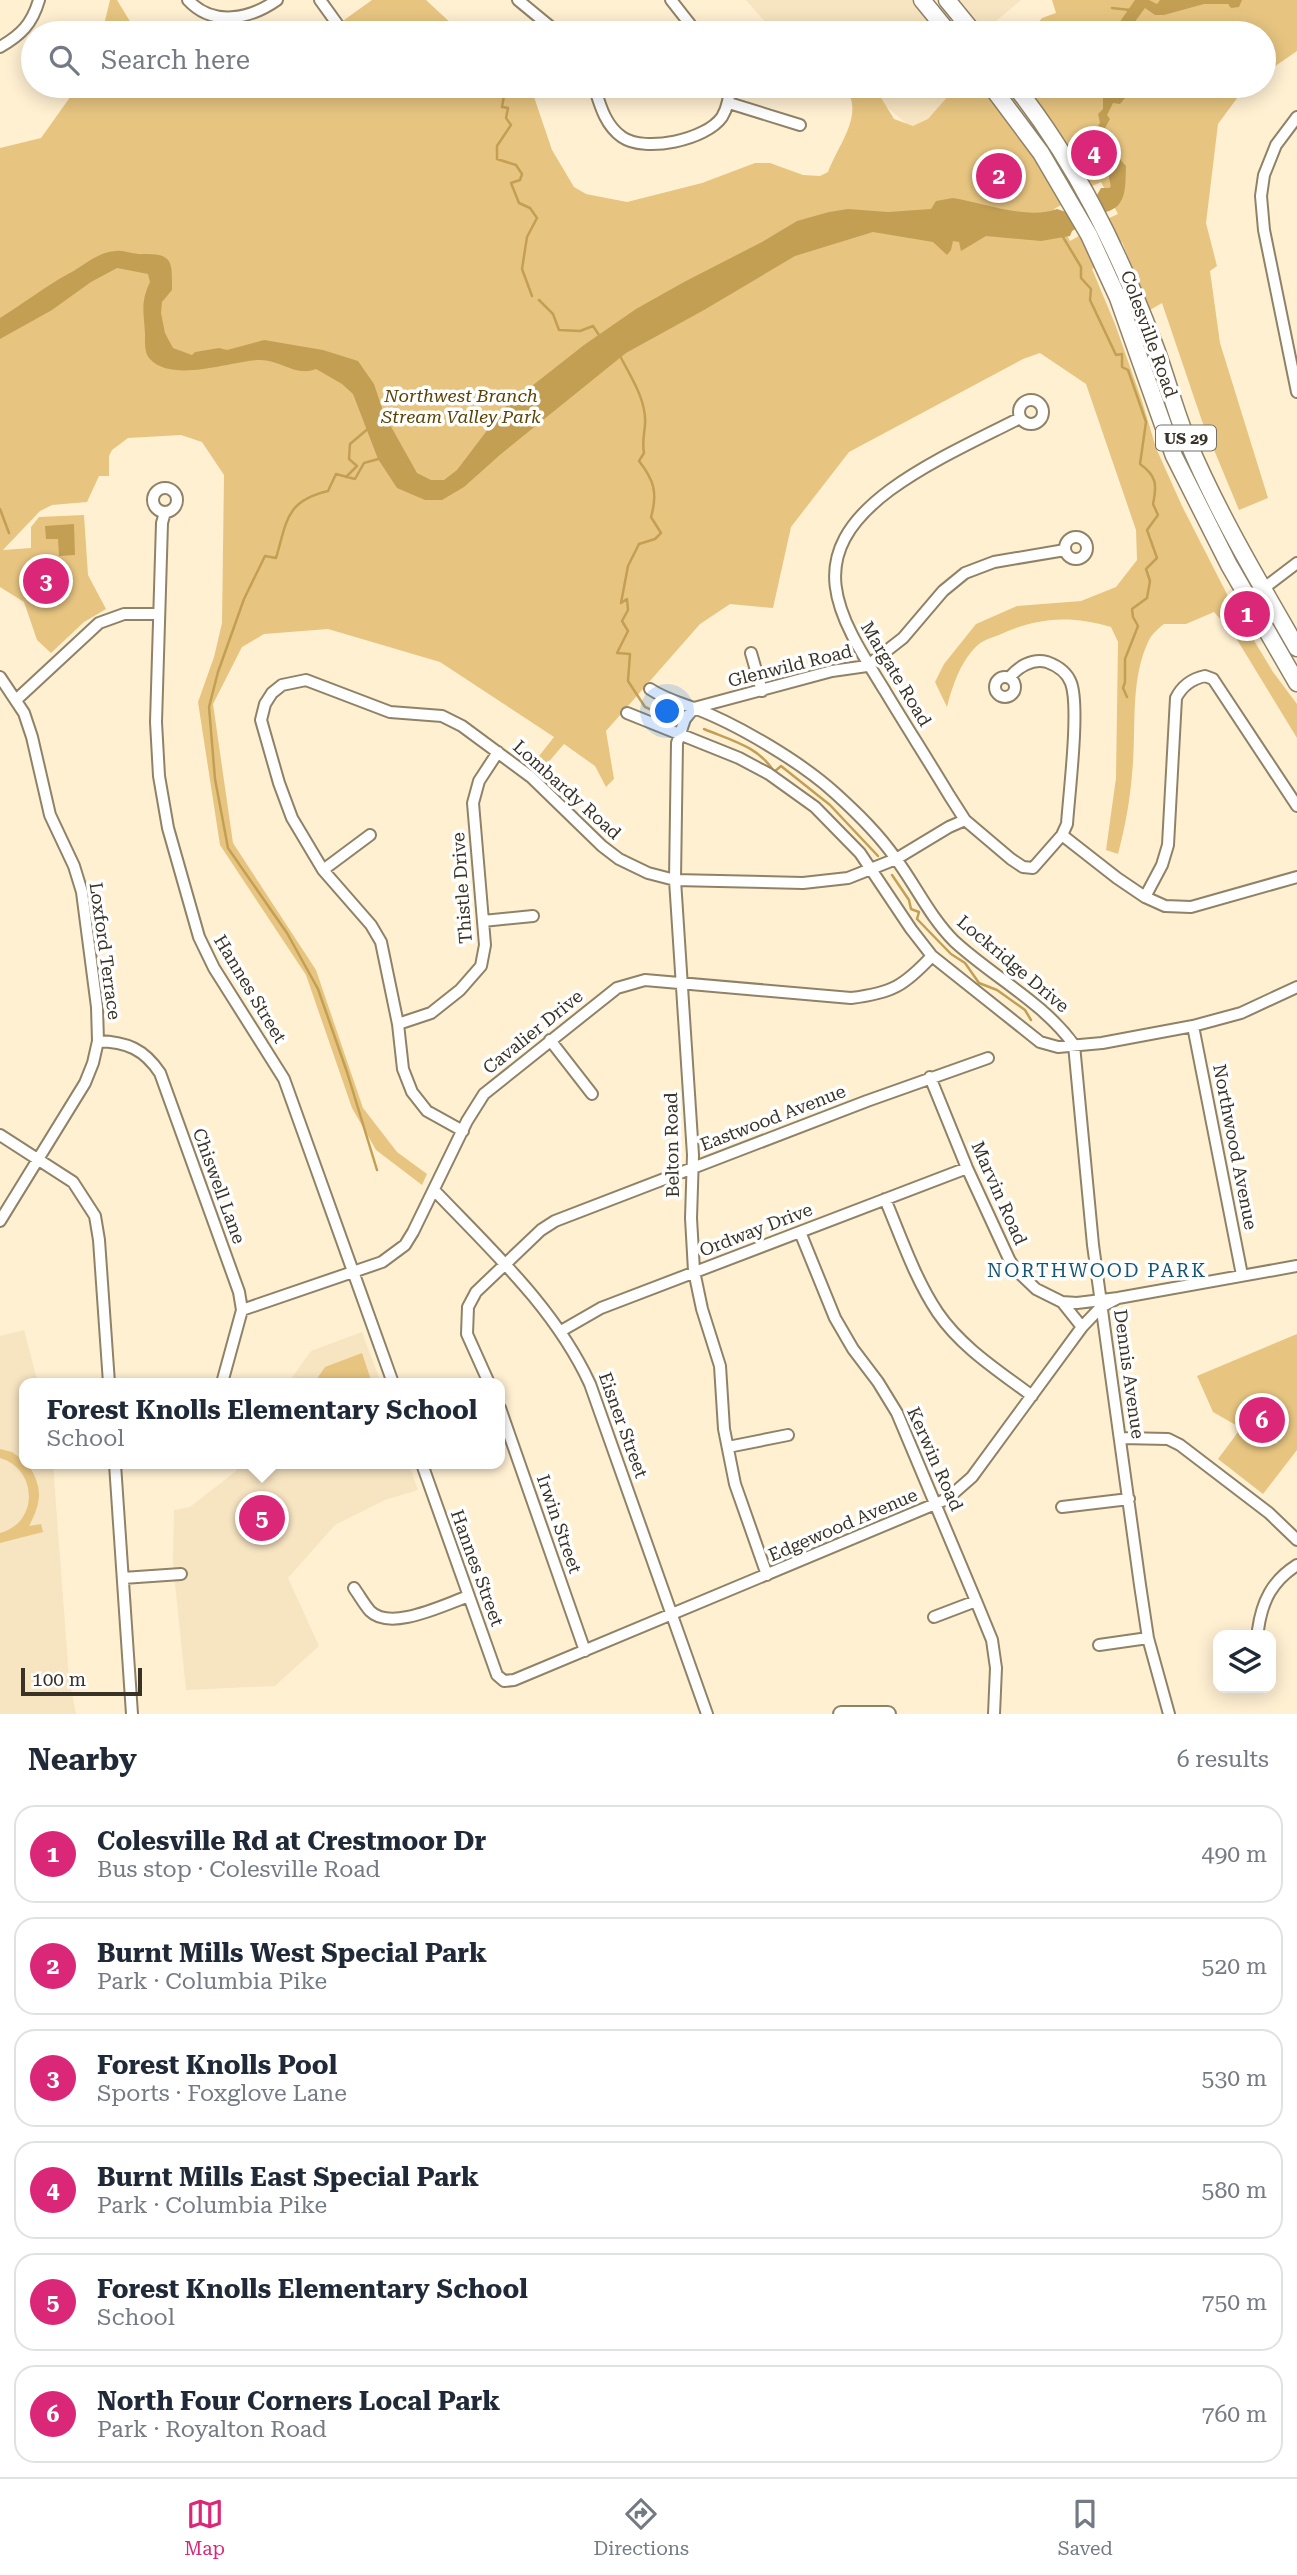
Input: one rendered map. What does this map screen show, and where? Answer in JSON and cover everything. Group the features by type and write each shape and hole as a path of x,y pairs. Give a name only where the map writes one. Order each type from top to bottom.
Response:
{"highway":[{"path":"922,0 939,21"},
{"path":"947,0 964,21"},
{"name":"Colesville Road","path":"1000,98 1041,153 1082,223 1118,298 1174,456 1248,599 1297,683"},
{"name":"Colesville Road","path":"1024,98 1052,135 1112,242 1150,333 1186,439 1209,490 1297,648"}],"main road":[{"path":"841,1714 888,1714"}],"street":[{"path":"31,21 39,0"},
{"path":"188,0 201,10 232,19 252,15 277,0"},
{"path":"320,0 335,21"},
{"path":"518,0 543,21"},
{"path":"671,0 688,21"},
{"path":"0,47 21,34"},
{"path":"598,98 614,131 634,144 644,146 698,134 711,127 721,118 729,98"},
{"path":"729,103 800,125"},
{"path":"1297,117 1276,145 1264,175 1261,196 1264,230 1297,392"},
{"name":"Margate Road","path":"1020,418 935,462 890,490 851,528 836,559 836,599 840,613 867,666 965,820 1023,867 1034,868 1062,835"},
{"name":"Hannes Street","path":"165,512 162,523 156,722 159,776 168,828 191,913 214,968 284,1079 391,1378"},
{"name":"Glenwild Road","path":"694,708 832,671 867,666 903,638 943,591 965,573 994,562 1065,550"},
{"path":"1248,599 1297,563"},
{"path":"16,700 99,623 124,614 159,614"},
{"path":"751,653 762,691"},
{"path":"1009,678 1018,668 1028,663 1046,662 1062,670 1072,686 1074,708 1070,785 1067,824 1062,835 1145,897 1165,906 1191,907 1297,877"},
{"path":"1145,897 1162,865 1168,845 1176,698 1181,688 1197,678 1205,676 1213,679 1297,806"},
{"name":"Loxford Terrace","path":"0,677 16,700 32,737 50,815 74,866 82,892 97,1007 98,1041 85,1083 0,1221"},
{"name":"Lombardy Road","path":"463,1131 427,1111 412,1092 403,1069 381,942 371,925 323,870 292,818 261,720 265,704 272,693 282,685 306,680 390,712 442,716 462,726 544,789 619,859 648,873 675,880 803,883 848,878 896,859 965,820"},
{"name":"Lockridge Drive","path":"650,690 752,737 806,769 864,821 896,859 943,929 1060,1026 1074,1045"},
{"path":"678,733 694,708"},
{"path":"626,713 739,758 815,807 845,836 871,869 932,956 1040,1042 1052,1046 1102,1043 1193,1026 1241,1013 1297,987"},
{"name":"Belton Road","path":"678,733 675,880 693,1168 691,1218 694,1271 702,1309 720,1366 728,1447 735,1484 767,1575"},
{"name":"Thistle Drive","path":"397,1024 431,1013 477,974 481,966 485,945 484,921 473,803 479,781 498,752"},
{"path":"323,870 370,835"},
{"path":"484,921 533,916"},
{"name":"Cavalier Drive","path":"242,1310 383,1262 405,1245 484,1094 617,988 645,980 851,998 878,995 898,986 908,980 932,956"},
{"name":"Northwood Avenue","path":"1193,1026 1242,1275"},
{"path":"550,1040 592,1094"},
{"name":"Chiswell Lane","path":"98,1041 118,1042 139,1049 160,1073 239,1292 242,1310 223,1378"},
{"name":"Dennis Avenue","path":"1074,1045 1101,1303 1148,1637 1169,1714"},
{"name":"Eastwood Avenue","path":"504,1264 555,1221 930,1077 988,1058"},
{"name":"Marvin Road","path":"930,1077 967,1168 1015,1269 1036,1289 1062,1302 1082,1327"},
{"path":"0,1135 73,1182 95,1216 109,1378"},
{"name":"Ordway Drive","path":"561,1331 601,1308 967,1168"},
{"name":"Eisner Street","path":"435,1190 541,1305 576,1354 590,1384 706,1714"},
{"path":"885,1199 924,1289 939,1315 967,1347 1032,1396"},
{"name":"Kerwin Road","path":"800,1232 835,1318 897,1413 992,1640 996,1668 994,1714"},
{"path":"487,1378 467,1334 466,1316 476,1292 504,1264"},
{"path":"1062,1302 1101,1303 1297,1266"},
{"name":"Edgewood Avenue","path":"504,1681 514,1680 585,1651 947,1499 972,1477 1101,1303"},
{"name":"Irwin Street","path":"505,1422 585,1651"},
{"path":"728,1447 788,1435"},
{"path":"1121,1438 1168,1439 1180,1445 1269,1513 1297,1540"},
{"path":"115,1469 132,1714"},
{"name":"Hannes Street","path":"424,1469 497,1675 504,1681"},
{"path":"1062,1507 1129,1499"},
{"path":"1258,1630 1263,1605 1272,1585 1297,1565"},
{"path":"122,1578 181,1574"},
{"path":"354,1588 371,1612 395,1620 469,1596"},
{"path":"934,1617 976,1601"},
{"path":"1099,1645 1148,1637"}],"shaded area":[{"path":"746,0 913,0 930,21 764,21"},
{"path":"956,0 1021,0 996,21 974,21"},
{"path":"1135,0 1149,0 1157,4 1160,0 1242,0 1239,7 1204,4 1164,15 1155,15 1145,8 1135,21 1121,20"},
{"path":"876,98 949,98 918,133"},
{"path":"1103,98 1125,98 1120,104 1113,103 1107,115 1110,119 1105,128 1108,134 1106,144 1126,166 1122,200 1106,212 1097,195 1101,188 1111,188 1107,170 1094,141 1100,123 1098,114 1103,109"},
{"path":"953,198 1019,212 1057,209 1066,212 1074,226 1070,236 1041,241 986,236 961,251 959,242 953,241 947,255 933,242 873,232 795,256 626,353 464,487 442,500 425,500 397,488 378,459 353,394 342,384 316,369 301,371 260,360 204,369 173,370 150,359 145,347 144,313 145,296 150,282 148,274 117,268 91,282 52,310 0,339 0,318 50,284 97,257 119,251 161,255 169,262 172,273 172,290 162,302 161,313 165,333 173,348 192,355 195,352 219,348 227,350 264,340 323,350 358,361 374,384 384,414 417,473 431,480 444,480 457,470 504,408 584,345 636,309 684,282 797,221 848,209 888,212 931,209 936,201"},
{"path":"74,524 75,555 59,556 58,539 46,539 45,526"},
{"path":"24,1330 37,1378 19,1378 19,1469 53,1469 69,1678 76,1714 0,1714 0,1336"},
{"path":"362,1332 379,1378 292,1378 311,1351"},
{"path":"411,1469 418,1490 385,1500 335,1525 288,1578 319,1646 275,1686 186,1690 173,1564 174,1510 190,1507 236,1471"}],"green space":[{"path":"110,0 117,0 130,21 105,21"},
{"path":"372,0 426,0 449,21 343,21"},
{"path":"1052,0 1297,0 1297,51 1276,66 1276,21 1040,21 1056,13"},
{"name":"Northwest Branch Stream Valley Park","path":"69,98 534,98 552,150 574,187 586,194 627,202 702,183 755,163 770,163 803,175 820,176 828,172 844,139 852,117 850,98 881,98 894,119 913,126 928,119 946,98 991,98 1021,138 1063,204 1054,209 1070,241 1079,236 1095,267 1092,269 1115,324 1156,448 1232,604 1273,672 1297,704 1297,738 1233,633 1214,612 1186,624 1164,624 1149,640 1139,672 1131,784 1118,854 1106,850 1116,778 1118,642 1111,627 1082,621 1041,621 986,640 973,650 963,665 947,707 935,682 944,664 976,624 1017,606 1081,601 1116,587 1137,560 1136,530 1086,384 1040,353 1023,359 849,452 791,527 773,608 730,604 700,624 606,731 614,779 606,787 595,766 564,744 540,772 532,765 554,737 440,662 328,629 264,634 242,647 213,704 233,843 316,970 363,1108 397,1152 427,1174 422,1185 376,1150 352,1108 306,975 220,845 198,702 214,657 222,623 224,475 202,442 181,435 128,438 112,450 109,456 109,476 99,476 87,502 52,505 40,511 3,550 31,548 31,527 39,517 84,515 88,575 106,609 84,622 51,653 37,640 24,602 0,587 0,148 41,138"},
{"path":"1029,98 1237,98 1218,124 1206,223 1217,266 1210,271 1220,343 1268,498 1239,510 1202,421 1162,303 1150,310 1122,242 1118,244 1107,219 1118,214 1101,182 1090,187"},
{"path":"1297,1334 1297,1450 1263,1494 1218,1459 1241,1428 1213,1412 1197,1376"},
{"path":"362,1353 370,1378 317,1378 325,1367"},
{"path":"0,1449 12,1452 19,1457 19,1469 31,1469 39,1495 29,1526 41,1524 43,1532 0,1543 0,1533 22,1519 29,1496 22,1473 13,1464 0,1458"}],"waterway":[{"path":"1112,8 1130,10"},
{"path":"504,98 502,107 508,108 506,118 511,125 497,146 497,159 516,165 522,174 520,180 511,183 519,203 530,208 537,218 527,237 522,269 532,296"},
{"path":"1053,226 1065,227 1110,200 1115,192"},
{"path":"1063,237 1081,267 1081,278 1091,289 1090,300 1116,355 1122,354 1122,367 1128,370 1146,422 1140,464 1153,477 1155,486 1153,504 1158,515 1147,530 1157,558 1146,569 1150,581 1147,598 1132,609 1138,626 1125,659 1123,688 1127,697"},
{"path":"539,300 553,314 559,330 580,331 593,326 601,338"},
{"path":"620,356 643,407 644,453 639,461 653,487 651,517 661,533 655,539 639,544 628,566 621,603 627,599 628,610 622,621 628,631 617,653 630,654 628,681 645,707 673,719"},
{"path":"346,477 357,466 349,459 350,444 370,427"},
{"path":"377,1170 318,989 287,933 228,848 215,779 209,707 218,672 244,599 265,556 276,558 290,515 303,501 328,491 336,474 355,479 364,463 382,458"},
{"path":"0,509 9,533"},
{"path":"704,729 753,750 774,772 781,766 830,805 878,856"},
{"path":"892,875 909,900 911,909 919,912 917,919 951,954 965,963 979,983 997,990 1025,1010 1031,1020"}],"place":[{"name":"Burnt Mills East Special Park","path":"1094,153"},
{"name":"Burnt Mills West Special Park","path":"999,176"},
{"name":"Forest Knolls Pool","path":"46,581"},
{"name":"Colesville Rd at Crestmoor Dr","path":"1247,614"},
{"name":"North Four Corners Local Park","path":"1262,1420"},
{"name":"Forest Knolls Elementary School","path":"262,1518"}],"district":[{"name":"NORTHWOOD PARK","path":"1097,1270"}]}
